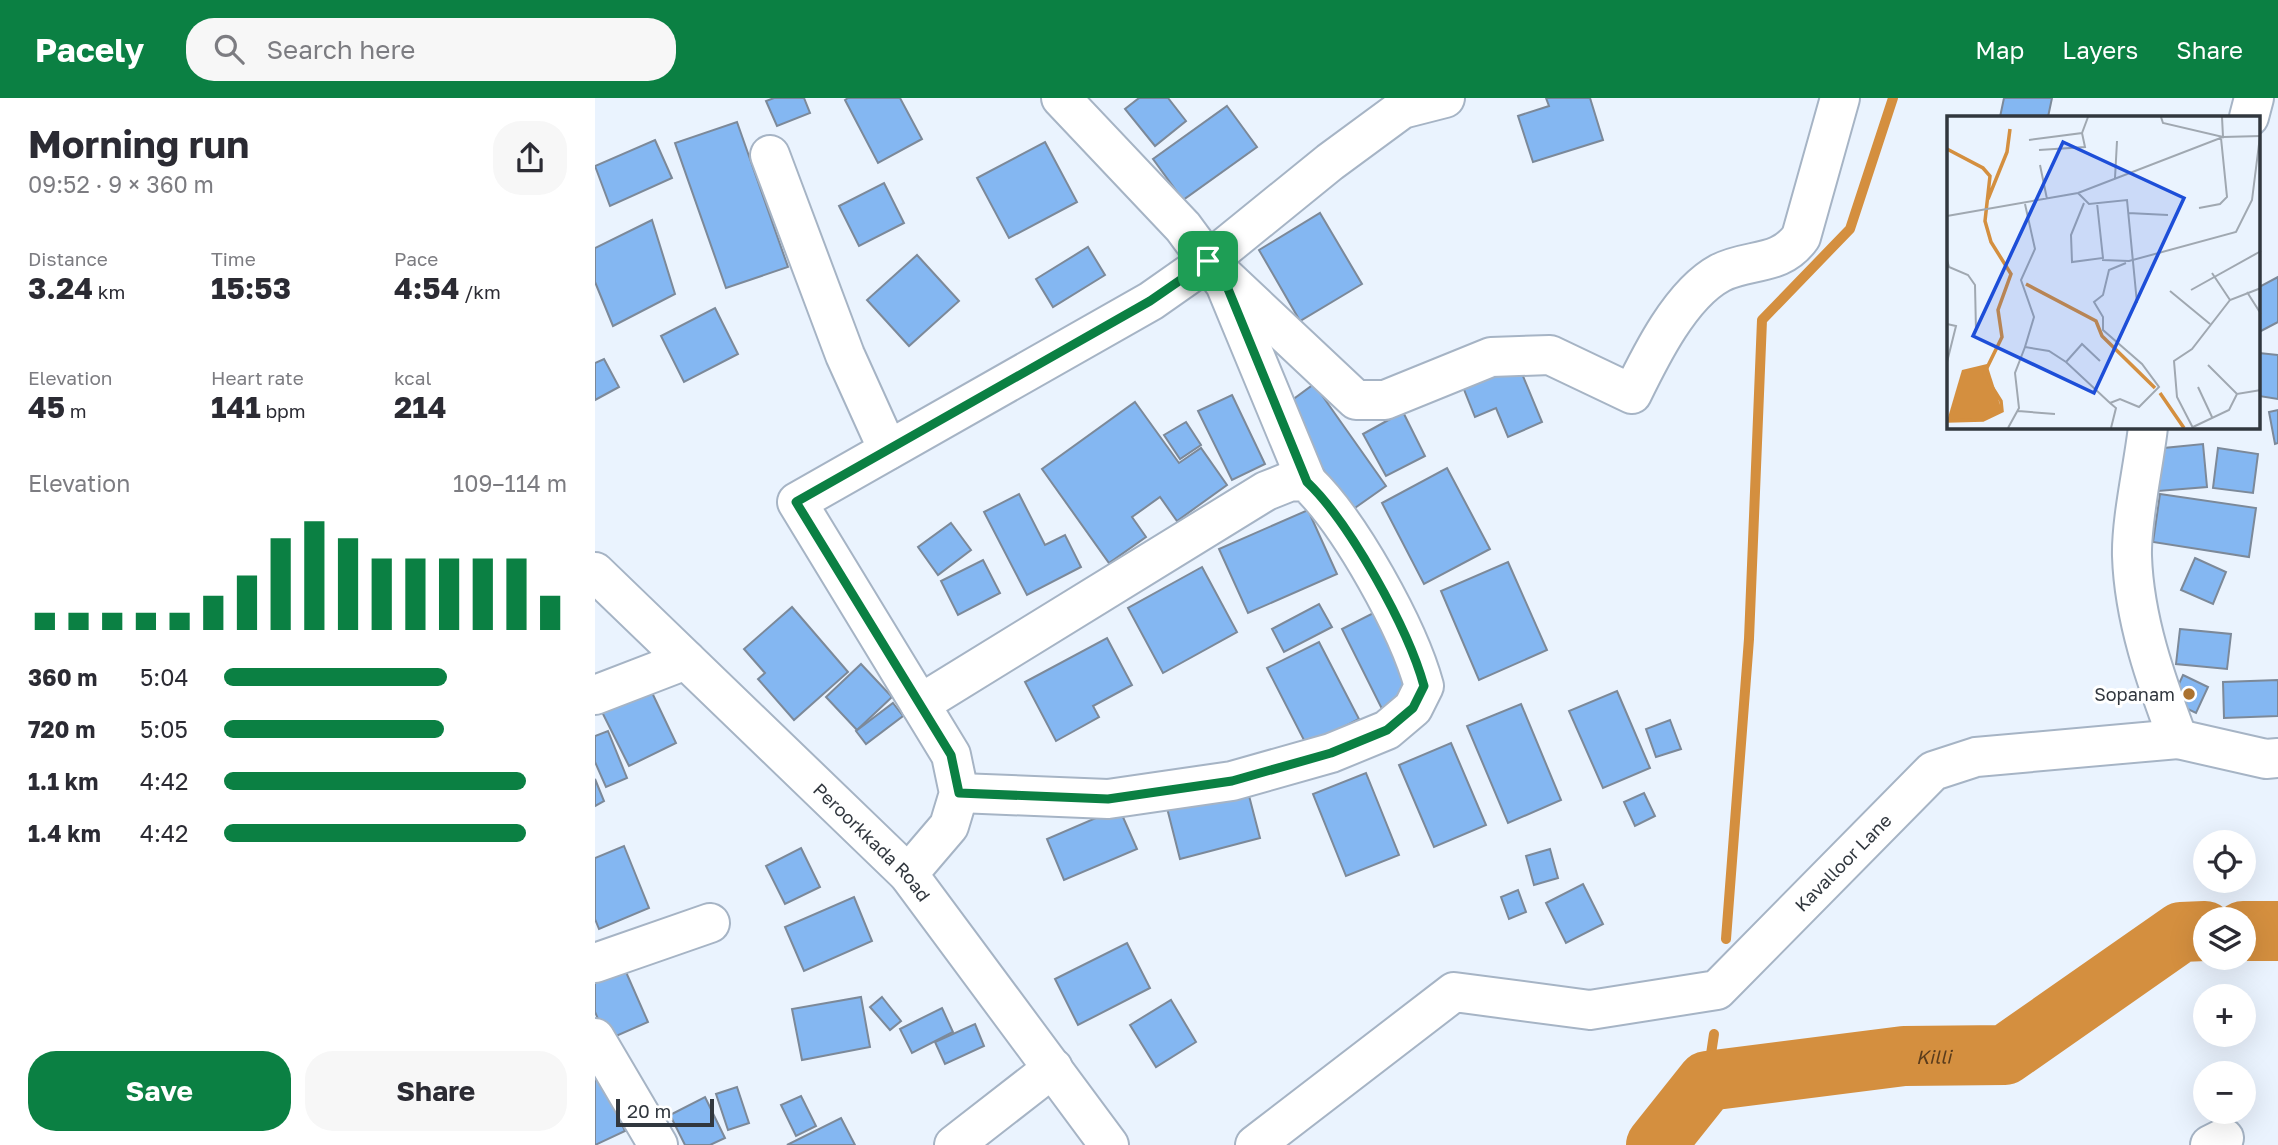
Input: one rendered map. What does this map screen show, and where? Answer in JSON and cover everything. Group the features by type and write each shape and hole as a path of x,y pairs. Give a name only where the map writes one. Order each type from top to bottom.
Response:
{"street":[{"path":"959,793 1108,799 1232,781 1331,753 1387,730 1413,708 1424,686 1416,657 1349,534 1326,500 1307,482 1226,284 1183,227 1061,98"},
{"path":"908,874 949,826 959,793 951,755 796,502 1150,301 1208,261 1330,162 1402,109 1445,98"},
{"path":"1208,261 1356,400 1385,400 1491,357 1550,355 1632,394 1654,348 1707,281 1723,272 1780,257 1793,248 1801,237 1840,98"},
{"path":"2249,116 2254,98"},
{"path":"770,155 845,355 888,450"},
{"path":"2148,429 2132,555 2144,638 2158,688 2178,739"},
{"path":"920,704 1266,491 1291,481 1307,482"},
{"name":"Peroorkkada Road","path":"595,572 908,874 1109,1145"},
{"path":"595,695 686,660"},
{"name":"Kavalloor Lane","path":"1255,1145 1454,992 1591,1010 1717,990 1933,771 1976,757 2178,739 2266,759 2278,758"},
{"path":"595,963 710,923"},
{"path":"595,1038 659,1145"},
{"path":"954,1145 1053,1068"}],"building":[{"path":"774,98 804,98 810,113 777,126 766,101"},
{"path":"900,98 922,139 878,163 845,100"},
{"path":"1139,98 1168,98 1186,121 1155,146 1125,109"},
{"path":"1546,98 1590,98 1603,140 1533,162 1518,116 1549,106"},
{"path":"2004,98 2052,98 2048,116 2000,116"},
{"path":"1227,106 1257,147 1183,200 1153,159"},
{"path":"737,122 788,267 726,288 675,143"},
{"path":"655,140 672,178 610,206 595,166"},
{"path":"1045,142 1077,202 1009,238 977,178"},
{"path":"884,183 904,223 859,246 839,206"},
{"path":"1320,213 1362,284 1300,321 1259,250"},
{"path":"652,220 675,294 613,326 595,282 595,248"},
{"path":"1088,247 1105,275 1053,307 1036,279"},
{"path":"917,255 959,301 909,346 867,300"},
{"path":"2278,277 2278,322 2261,331 2261,286"},
{"path":"715,308 738,354 684,382 661,336"},
{"path":"2261,353 2278,355 2278,399 2261,396"},
{"path":"604,359 619,387 595,400 595,363"},
{"path":"1518,364 1542,422 1508,437 1496,408 1475,417 1463,387"},
{"path":"1314,384 1386,486 1352,510 1280,409"},
{"path":"1232,395 1265,464 1232,480 1198,411"},
{"path":"1135,402 1179,463 1201,448 1227,485 1177,521 1160,497 1132,517 1146,537 1109,563 1042,469"},
{"path":"2278,410 2278,443 2275,444 2269,412"},
{"path":"1403,412 1425,456 1386,476 1363,434"},
{"path":"1186,422 1201,445 1180,459 1164,435"},
{"path":"2203,444 2207,487 2158,491 2154,449"},
{"path":"2218,448 2258,454 2253,493 2213,488"},
{"path":"1447,468 1490,549 1424,584 1382,503"},
{"path":"1019,494 1045,545 1065,535 1081,567 1027,595 984,512"},
{"path":"2160,494 2256,508 2249,557 2153,542"},
{"path":"1308,510 1337,574 1248,613 1219,549"},
{"path":"951,523 971,550 938,575 918,547"},
{"path":"2195,558 2226,572 2213,604 2181,590"},
{"path":"983,560 1000,593 958,615 941,581"},
{"path":"1508,562 1547,650 1479,680 1441,591"},
{"path":"1202,567 1237,632 1163,673 1128,608"},
{"path":"1393,603 1434,683 1382,709 1342,629"},
{"path":"1319,604 1332,627 1284,652 1272,629"},
{"path":"792,607 848,672 794,720 758,679 765,673 744,649"},
{"path":"2180,629 2231,634 2227,669 2176,664"},
{"path":"1107,638 1132,685 1093,706 1099,717 1056,741 1025,682"},
{"path":"1319,642 1359,719 1307,746 1267,668"},
{"path":"861,664 892,697 857,730 826,697"},
{"name":"Sopanam","path":"2183,675 2208,687 2196,713 2171,701"},
{"path":"646,680 676,743 629,766 598,704"},
{"path":"2278,680 2278,716 2224,718 2223,682"},
{"path":"1617,691 1650,768 1603,788 1569,711"},
{"path":"893,703 903,716 866,744 856,731"},
{"path":"1521,704 1561,800 1508,823 1467,726"},
{"path":"1670,720 1681,749 1656,757 1646,729"},
{"path":"608,731 627,778 606,787 595,762 595,736"},
{"path":"1451,743 1486,825 1434,847 1399,765"},
{"path":"1366,773 1399,855 1346,876 1313,794"},
{"path":"595,779 604,801 595,806"},
{"path":"1247,788 1260,838 1180,859 1167,808"},
{"path":"1644,793 1655,816 1635,826 1624,802"},
{"path":"1119,808 1137,849 1064,880 1047,839"},
{"path":"624,846 649,908 599,929 595,919 595,858"},
{"path":"801,848 820,887 785,904 766,866"},
{"path":"1550,849 1558,878 1534,885 1526,856"},
{"path":"1583,884 1603,924 1566,943 1546,903"},
{"path":"1518,890 1526,912 1509,919 1501,897"},
{"path":"854,897 872,941 804,971 785,927"},
{"path":"1127,943 1150,988 1078,1025 1055,979"},
{"path":"622,963 648,1022 607,1040 595,1012 595,975"},
{"path":"861,997 870,1047 802,1060 792,1009"},
{"path":"882,997 901,1021 890,1030 870,1007"},
{"path":"1171,1000 1196,1042 1156,1067 1130,1025"},
{"path":"942,1008 953,1032 912,1053 900,1029"},
{"path":"975,1024 984,1046 945,1064 935,1042"},
{"path":"595,1066 625,1131 595,1145"},
{"path":"737,1087 749,1123 728,1130 716,1094"},
{"path":"801,1096 816,1126 796,1136 781,1105"},
{"path":"705,1097 725,1138 710,1145 685,1145 670,1115"},
{"path":"841,1118 855,1145 787,1145"}],"waterway":[{"path":"1726,939 1749,639 1762,320 1850,229 1893,98"},
{"name":"Killi","path":"2256,931 2278,931"},
{"name":"Killi","path":"1656,1145 1707,1081 1904,1056 2005,1055 2181,932 2193,932"},
{"path":"1707,1081 1714,1034"}],"place":[{"name":"Sopanam","path":"2189,694"}],"route":[{"path":"1208,261 1226,284 1307,482 1326,500 1349,534 1416,657 1424,686 1413,708 1387,730 1331,753 1232,781 1164,793 1108,799 959,793 951,755 796,502 1150,301 1208,261"}]}
